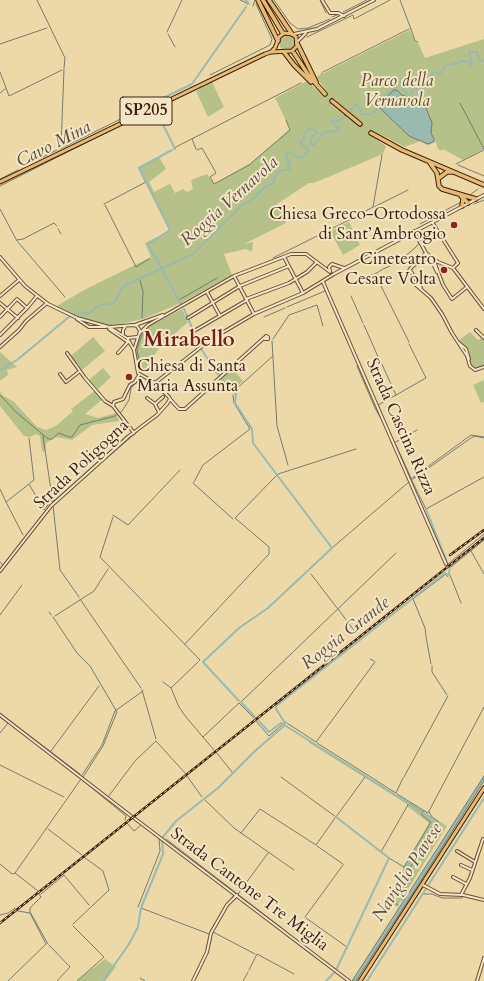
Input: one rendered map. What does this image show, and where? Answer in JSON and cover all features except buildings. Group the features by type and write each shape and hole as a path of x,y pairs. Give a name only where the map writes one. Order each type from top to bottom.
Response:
{"highway":[{"path":"258,0 278,42"},
{"path":"263,0 282,32"},
{"path":"269,0 292,34"},
{"path":"297,43 319,89"},
{"path":"283,51 303,75 325,94"},
{"path":"294,53 319,89"},
{"path":"332,102 360,124"},
{"path":"371,132 388,143 484,185"},
{"path":"428,161 434,167 439,178 439,186 442,189 463,197 476,199"},
{"path":"439,178 446,172 454,172"},
{"path":"463,197 468,203"},
{"path":"462,206 463,197"}],"main road":[{"name":"SP205","path":"271,52 284,34 292,34"},
{"path":"292,34 297,43"},
{"path":"278,42 283,51"},
{"name":"SP205","path":"0,182 190,89 271,52 292,51 297,43"},
{"path":"360,981 424,886 484,788"}],"street":[{"path":"322,0 328,11 344,16"},
{"path":"292,34 308,32 340,18 374,0"},
{"path":"336,13 340,18"},
{"path":"297,43 308,32"},
{"path":"154,383 201,345 254,314 302,293 327,280 332,273 346,268 484,195"},
{"path":"432,222 458,263 453,268"},
{"path":"414,231 426,253 434,260 453,268 484,309"},
{"path":"265,337 185,409 179,409 154,383 139,375 137,370 134,350 137,337 148,325 234,276 293,253 302,253 332,273"},
{"path":"426,253 410,269 421,290 432,298 470,366 475,370 484,367"},
{"path":"0,257 19,280 47,303 77,318 109,327 125,336 137,337"},
{"path":"284,257 302,293"},
{"path":"430,257 452,299 467,287"},
{"path":"417,263 430,257"},
{"path":"434,260 440,276"},
{"path":"194,331 246,300 295,279 307,272 317,262"},
{"path":"322,265 330,266 334,264 339,267 346,268"},
{"path":"188,318 240,286 289,266"},
{"path":"330,266 332,273"},
{"path":"338,272 339,267"},
{"path":"234,276 254,314"},
{"path":"0,296 19,280"},
{"name":"Strada Cascina Rizza","path":"323,282 446,564"},
{"path":"207,292 220,316"},
{"path":"0,335 18,318 37,296"},
{"path":"0,317 17,299 27,308"},
{"path":"0,303 18,318"},
{"path":"0,347 19,330 26,320 47,303"},
{"path":"77,318 89,327 125,327 173,311"},
{"path":"134,325 138,328 140,333"},
{"path":"118,353 128,342 123,330 125,327"},
{"path":"476,330 484,338"},
{"path":"125,336 134,350"},
{"path":"67,353 85,378 108,404 116,409 134,433"},
{"path":"60,374 66,382 80,371"},
{"path":"108,404 123,399 130,385 139,375"},
{"path":"155,404 163,397"},
{"path":"147,398 155,404 159,412"},
{"name":"Strada Poligogna","path":"0,571 51,506 159,412 170,399"},
{"path":"113,406 114,402"},
{"path":"0,715 132,816"},
{"name":"Strada Cantone Tre Miglia","path":"134,818 347,980"},
{"path":"461,895 483,839"},
{"path":"457,851 475,862"},
{"path":"461,865 472,870"},
{"path":"453,877 466,884"},
{"path":"424,886 440,894 461,895 484,900"},
{"path":"193,981 208,952 211,933 225,909 237,895"},
{"path":"476,981 484,958"}],"green space":[{"name":"Parco della Vernavola","path":"410,30 415,42 418,43 425,58 484,39 484,149 463,160 443,149 442,151 438,149 436,142 427,145 420,141 405,147 374,131 371,136 386,146 383,154 314,183 309,183 277,204 286,223 244,244 253,242 252,252 246,249 224,254 232,275 181,303 143,319 111,326 76,317 55,307 86,289 151,257 145,243 171,230 138,167 159,157 166,169 149,182 154,192 170,184 175,193 183,189 187,192 193,189 191,180 207,174 214,184 251,163 290,129 275,98 307,81 324,96 327,92 316,77","holes":["335,99 339,106 363,122 359,127 331,105"]},
{"path":"287,35 294,40 295,43 290,50 287,51 280,46 279,43 284,36"},
{"path":"212,82 224,107 208,117 196,91"},
{"path":"349,222 360,245 343,255 330,231"},
{"path":"182,309 188,322 160,347 141,375 135,356 135,347 140,334 147,327"},
{"path":"470,332 478,340 482,338 484,339 484,366 475,369 471,366 469,352 459,340"},
{"path":"93,337 105,351 82,370 71,356"},
{"path":"0,352 17,367 7,370 8,375 0,381"},
{"path":"103,368 111,377 98,389 89,380"},
{"path":"232,368 243,381 234,389 222,377"},
{"path":"484,380 484,402 481,403 473,385"},
{"path":"96,390 103,399 85,414 98,418 116,413 119,421 92,425 72,440 56,437 46,443 45,451 43,452 40,436 36,434 30,437 24,436 0,406 0,391 2,395 14,402 37,427 46,430 56,426 73,411 71,409"},
{"path":"311,741 447,826 397,907 388,900 403,876 403,868 429,823 407,806 407,804 308,742"},
{"path":"105,959 116,967 105,981 76,981"}],"water":[{"path":"394,90 397,90 402,95 421,102 426,108 432,123 431,133 434,139 433,142 428,144 409,136 380,108 382,101"},
{"path":"484,776 484,781 422,879 356,981 352,981"}],"waterway":[{"path":"37,0 65,58 64,68"},
{"path":"167,32 182,0"},
{"path":"240,0 249,4"},
{"path":"245,0 248,2 247,4"},
{"path":"253,6 255,0"},
{"path":"274,0 290,23 298,29 308,28 330,19"},
{"path":"320,0 326,13"},
{"path":"343,12 367,0"},
{"path":"307,37 353,15 354,19 390,0"},
{"path":"400,0 411,29"},
{"path":"210,75 270,45 272,39 256,4"},
{"path":"154,105 153,103 192,84 246,7"},
{"path":"332,17 337,15"},
{"path":"0,44 47,28"},
{"path":"323,72 409,29"},
{"path":"411,29 415,41 418,42"},
{"path":"168,34 175,47"},
{"name":"Roggia Vernavola","path":"162,268 193,254 240,207 256,196 266,186 273,184 275,176 279,171 290,169 286,154 291,152 299,158 307,154 308,149 300,144 304,140 304,134 308,130 313,129 318,133 313,136 310,141 312,145 314,145 323,133 327,131 337,132 339,128 331,121 339,121 356,105 359,106 362,114 372,114 376,110 375,102 391,90 398,81 400,82 403,90 409,95 413,91 414,78 419,77 416,91 420,96 424,92 422,85 424,80 430,78 432,73 436,72 439,75 446,66 464,61 469,62 471,66 472,63 470,52 477,52 480,62 484,60"},
{"path":"61,148 64,69"},
{"path":"0,72 9,96 62,70"},
{"path":"174,148 301,83"},
{"path":"0,93 5,89"},
{"path":"60,149 153,103"},
{"path":"460,103 484,149"},
{"path":"155,108 175,149"},
{"path":"197,150 202,148 215,171 216,173 210,177 214,184 249,165 290,130 286,120"},
{"name":"Cavo Mina","path":"0,186 123,124"},
{"path":"192,139 196,149"},
{"path":"33,162 59,149"},
{"path":"146,183 139,168 172,150"},
{"path":"456,164 484,150"},
{"path":"360,214 373,207 382,155"},
{"path":"458,165 484,176"},
{"path":"0,179 18,170"},
{"path":"104,204 146,182"},
{"path":"147,184 170,230 148,244 181,304"},
{"path":"470,195 478,189"},
{"path":"374,207 408,190"},
{"path":"474,204 484,200"},
{"path":"420,224 461,202"},
{"path":"105,205 136,267 149,259"},
{"path":"0,209 17,241"},
{"path":"273,258 359,215"},
{"path":"17,240 23,239 54,223 57,226"},
{"path":"58,229 61,234"},
{"path":"18,242 65,297"},
{"path":"348,282 356,282 361,278 375,274 397,263 419,243"},
{"name":"Roggia Vernavola","path":"0,370 17,360 69,317 74,314 89,313 100,305 113,304 124,286 160,269"},
{"path":"376,276 409,342"},
{"path":"179,300 217,278"},
{"path":"140,280 143,291 142,318"},
{"path":"287,307 325,291"},
{"path":"351,296 363,323"},
{"path":"273,339 289,315 317,305 323,326"},
{"path":"264,317 285,308"},
{"path":"184,309 193,330"},
{"path":"364,325 379,359"},
{"path":"194,333 195,339"},
{"path":"142,335 137,349 142,375"},
{"path":"272,341 277,426 288,465"},
{"path":"396,395 426,378 409,344"},
{"path":"200,347 216,372 236,394 235,403 252,429 253,443 332,548 268,608 239,628 203,662 239,701"},
{"path":"235,390 273,356"},
{"path":"380,360 396,395 378,405 394,443 417,430"},
{"path":"357,366 375,408 383,422"},
{"path":"0,395 17,413 48,439 52,439 59,433 72,437 80,425 115,416 122,411 129,400 131,388 138,381"},
{"path":"194,482 203,465 250,429 234,403 233,395"},
{"path":"101,463 137,432"},
{"path":"23,535 6,502 29,484 44,510 50,502 55,500 129,434"},
{"name":"Roggia Grande","path":"484,437 471,435 411,479 426,509 484,477"},
{"path":"43,436 53,504"},
{"name":"Roggia Grande","path":"413,479 471,438 475,436 484,438"},
{"path":"29,438 34,480 30,483"},
{"name":"Roggia Grande","path":"396,445 411,478"},
{"path":"185,644 269,554 269,547 235,518 278,474 356,449"},
{"path":"84,478 95,468"},
{"path":"113,515 128,525 180,470"},
{"path":"332,548 410,481"},
{"path":"193,483 233,519"},
{"path":"0,489 6,502"},
{"path":"53,505 60,570 79,597"},
{"name":"Roggia Grande","path":"426,509 447,562"},
{"path":"113,517 100,557 200,660 199,661"},
{"path":"448,564 484,534"},
{"path":"451,567 484,540"},
{"path":"471,551 484,574"},
{"path":"241,702 396,553"},
{"path":"0,562 3,565"},
{"path":"0,573 5,566"},
{"name":"Roggia Grande","path":"449,574 450,566"},
{"path":"55,616 94,591 108,569"},
{"name":"Roggia Grande","path":"285,723 276,709 276,706 445,573 448,575"},
{"path":"311,574 337,608"},
{"name":"Roggia Grande","path":"426,636 425,628 413,599 446,574 448,577"},
{"path":"450,575 461,603"},
{"path":"0,615 22,585"},
{"path":"80,599 141,688"},
{"path":"338,609 356,633"},
{"path":"53,617 77,653 90,666 117,712 103,746 83,777"},
{"path":"426,637 431,664"},
{"path":"370,659 374,661"},
{"path":"198,662 171,688 179,707 214,750"},
{"path":"287,723 316,742 375,662"},
{"path":"432,666 432,672 447,695"},
{"path":"163,682 171,688"},
{"path":"51,751 99,686"},
{"path":"142,690 156,739"},
{"path":"82,775 102,745 115,711 143,691"},
{"path":"404,777 448,696"},
{"path":"241,702 255,717"},
{"path":"203,737 239,703 254,718"},
{"name":"Naviglio Pavese","path":"397,794 428,813 484,707"},
{"path":"0,713 80,774"},
{"path":"0,717 8,723 0,733"},
{"path":"258,720 269,732 281,723 283,724"},
{"name":"Roggia Grande","path":"256,721 269,736 283,724"},
{"name":"Roggia Grande","path":"163,837 176,821 218,788 255,751 285,725"},
{"name":"Naviglio Pavese","path":"286,726 436,821 407,867 411,876 399,895 402,900"},
{"path":"108,797 135,761 156,741 185,773"},
{"path":"317,743 396,793 403,778"},
{"path":"216,752 232,772"},
{"path":"0,765 64,797"},
{"path":"187,776 202,797"},
{"path":"281,777 336,817 365,777"},
{"path":"38,891 15,873 81,779 126,816 125,820"},
{"path":"367,981 484,798"},
{"path":"205,800 234,828 294,870"},
{"path":"381,852 409,803 423,812 424,811"},
{"path":"241,833 260,809 316,845 335,818"},
{"name":"Naviglio Pavese","path":"403,898 400,897 412,877 410,868 438,821 432,817 429,812"},
{"name":"Naviglio Pavese","path":"398,905 390,899 405,876 404,867 431,822 422,815 422,813"},
{"name":"Naviglio Pavese","path":"336,817 389,858 348,945"},
{"path":"127,823 134,831 140,826"},
{"path":"48,829 82,855"},
{"name":"Roggia Grande","path":"138,907 160,851 159,838"},
{"name":"Roggia Grande","path":"103,981 129,944 138,927 141,908 163,854 162,839"},
{"path":"166,839 287,932"},
{"path":"317,846 343,864"},
{"path":"238,894 268,853"},
{"path":"73,924 109,890 103,871 84,857"},
{"name":"Naviglio Pavese","path":"389,858 404,867"},
{"path":"0,864 12,874 15,873"},
{"path":"305,917 343,865"},
{"path":"41,894 64,875 89,905"},
{"path":"39,894 41,897 30,908 30,912 48,944"},
{"path":"423,894 432,894 442,898 462,898 463,896"},
{"path":"464,894 484,899"},
{"path":"229,902 234,895"},
{"path":"211,930 225,907"},
{"path":"0,915 8,913 15,908"},
{"path":"141,908 209,934"},
{"path":"8,981 46,944 30,913 18,911"},
{"path":"306,918 347,947"},
{"path":"73,926 104,957 77,981"},
{"path":"213,932 255,954"},
{"path":"286,935 316,958"},
{"path":"206,955 211,939"},
{"path":"49,945 70,967 57,981"},
{"path":"336,970 347,947"},
{"path":"249,970 257,954 294,974"},
{"path":"481,972 484,962"},
{"path":"243,981 248,972"},
{"path":"326,981 335,972"},
{"path":"140,978 145,981"}],"tunnel":[{"path":"282,32 294,52"},
{"path":"325,94 332,101"},
{"path":"360,124 371,133"}],"railway":[{"path":"450,555 484,530"},
{"path":"0,923 484,538"}],"place":[{"name":"Chiesa Greco-Ortodossa di Sant’Ambrogio","path":"454,225"},
{"name":"Cineteatro Cesare Volta","path":"444,270"},
{"name":"Chiesa di Santa Maria Assunta","path":"129,377"}],"district":[{"name":"Mirabello","path":"189,341"}]}
